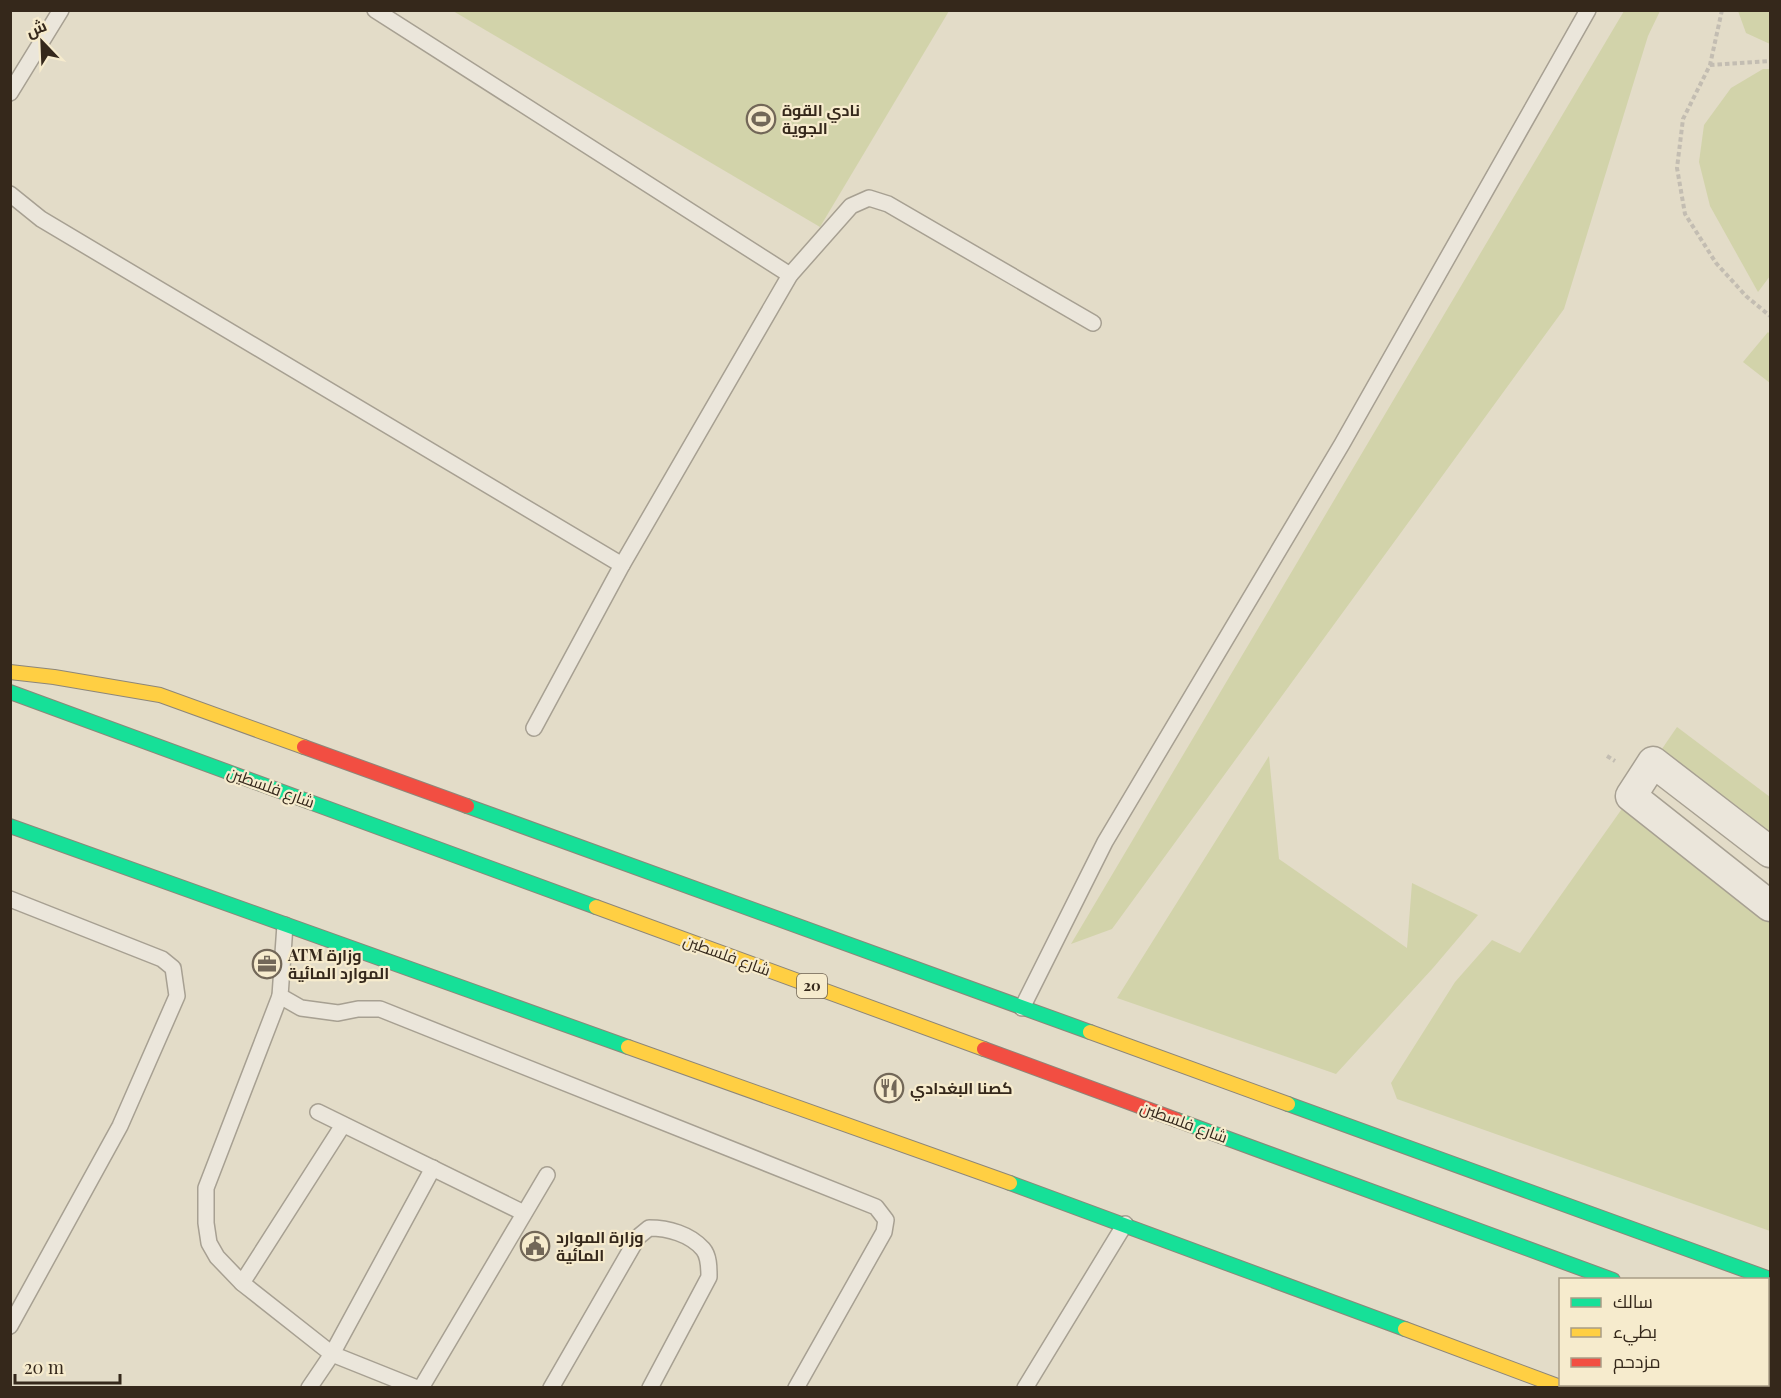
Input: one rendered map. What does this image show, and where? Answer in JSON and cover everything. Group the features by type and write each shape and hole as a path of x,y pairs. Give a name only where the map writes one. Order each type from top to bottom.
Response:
{"main road":[{"path":"10,672 160,695 1767,1278"},
{"name":"شارع فلسطين","path":"10,692 1608,1278"},
{"path":"10,826 1125,1224 1563,1388"}],"street":[{"path":"1770,852 1653,762 1631,796 1770,906"}],"lane":[{"path":"375,10 790,275"},
{"path":"1022,1008 1106,842 1342,444 1588,10"},
{"path":"10,93 54,13"},
{"path":"10,194 41,219 622,565"},
{"path":"534,728 622,565 790,275 851,206 869,198 888,204 1093,323"},
{"path":"10,899 162,959 173,968 177,996 120,1126 10,1326"},
{"path":"285,925 280,996 206,1188 206,1223 209,1243 217,1257 242,1283 332,1354 419,1388 547,1175"},
{"path":"280,996 301,1008 338,1013 358,1009 380,1009 876,1207 886,1220 884,1232 796,1388"},
{"path":"318,1112 524,1213"},
{"path":"242,1283 344,1125"},
{"path":"309,1388 332,1354 433,1168"},
{"path":"1025,1388 1125,1224"},
{"path":"551,1388 638,1237 649,1228 665,1228 690,1238 704,1250 709,1262 709,1277 650,1388"}],"path":[{"path":"1722,10 1710,65 1683,119 1677,168 1685,214 1716,263 1746,296 1770,316"},
{"path":"1710,65 1770,61"}],"green space":[{"name":"نادي القوة الجوية","path":"453,11 949,11 820,227"},
{"path":"1624,11 1660,11 1648,36 1564,309 1112,929 1071,944"},
{"path":"1738,11 1770,11 1770,44 1746,33"},
{"path":"1763,69 1770,69 1770,276 1758,292 1710,206 1699,162 1704,125 1731,88"},
{"path":"1768,332 1770,334 1770,383 1743,362"},
{"path":"1677,727 1770,797 1770,852 1653,762"},
{"path":"1269,756 1279,859 1407,948 1412,883 1478,915 1336,1074 1117,998"},
{"path":"1631,796 1770,906 1770,1231 1397,1099 1391,1083 1455,982 1492,940 1520,953"}],"traffic: fast":[{"path":"10,692 596,907"},
{"path":"467,806 1090,1032"},
{"path":"10,826 628,1047"},
{"path":"1288,1104 1767,1278"},
{"path":"1177,1120 1608,1278"},
{"path":"1010,1183 1405,1329"}],"traffic: slow":[{"path":"10,672 160,695 304,747"},
{"path":"596,907 984,1049"},
{"path":"1090,1032 1288,1104"},
{"path":"628,1047 1010,1183"},
{"path":"1405,1329 1563,1388"}],"traffic: jam":[{"path":"304,747 467,806"},
{"path":"984,1049 1177,1120"}],"place":[{"name":"نادي القوة الجوية","path":"761,119"},
{"name":"ATM وزارة الموارد المائية","path":"267,964"},
{"name":"كصنا البغدادي","path":"889,1088"},
{"name":"وزارة الموارد المائية","path":"535,1246"}]}
